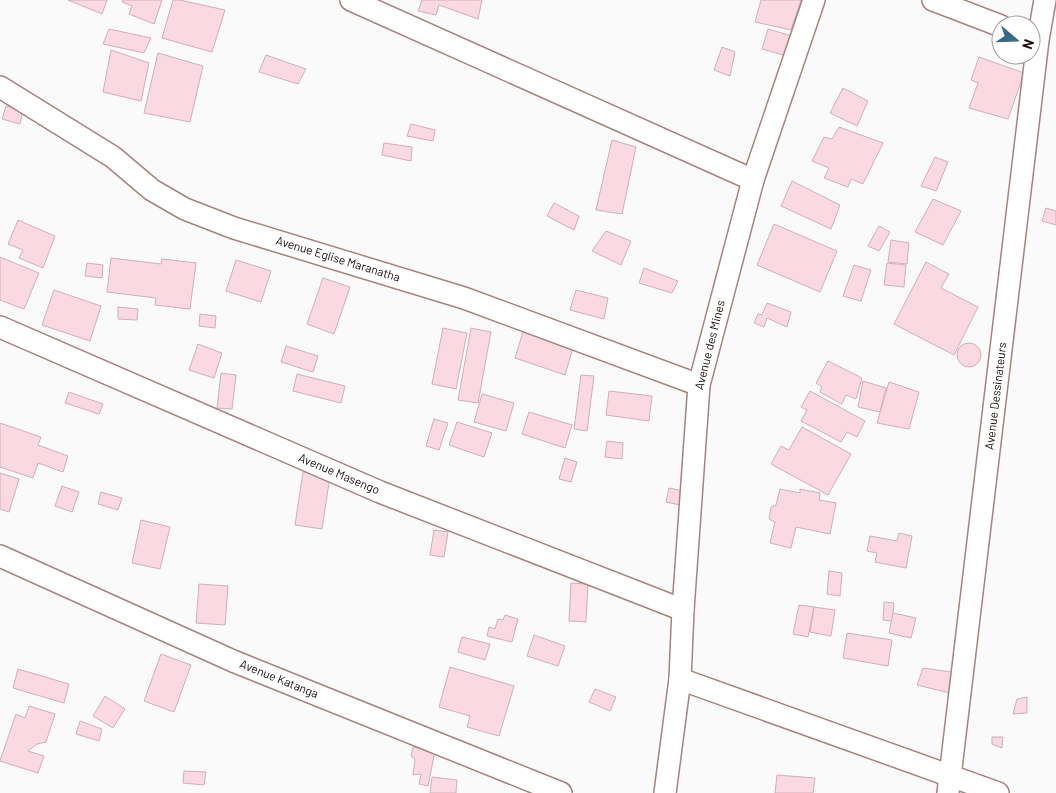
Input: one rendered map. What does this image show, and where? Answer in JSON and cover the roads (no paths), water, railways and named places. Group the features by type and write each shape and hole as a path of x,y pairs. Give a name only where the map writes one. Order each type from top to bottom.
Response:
{"street":[{"path":"351,0 753,180"},
{"name":"Avenue des Mines","path":"665,793 680,679 699,386 753,180 814,0"},
{"path":"933,0 991,22"},
{"name":"Avenue Dessinateurs","path":"1041,15 1045,0"},
{"name":"Avenue Dessinateurs","path":"949,784 1032,65"},
{"name":"Avenue Eglise Maranatha","path":"0,87 113,157 152,190 184,209 234,228 464,298 699,386"},
{"name":"Avenue Masengo","path":"0,327 380,492 683,610"},
{"name":"Avenue Katanga","path":"0,556 233,661 561,793"},
{"path":"680,679 949,784 998,793"}]}
